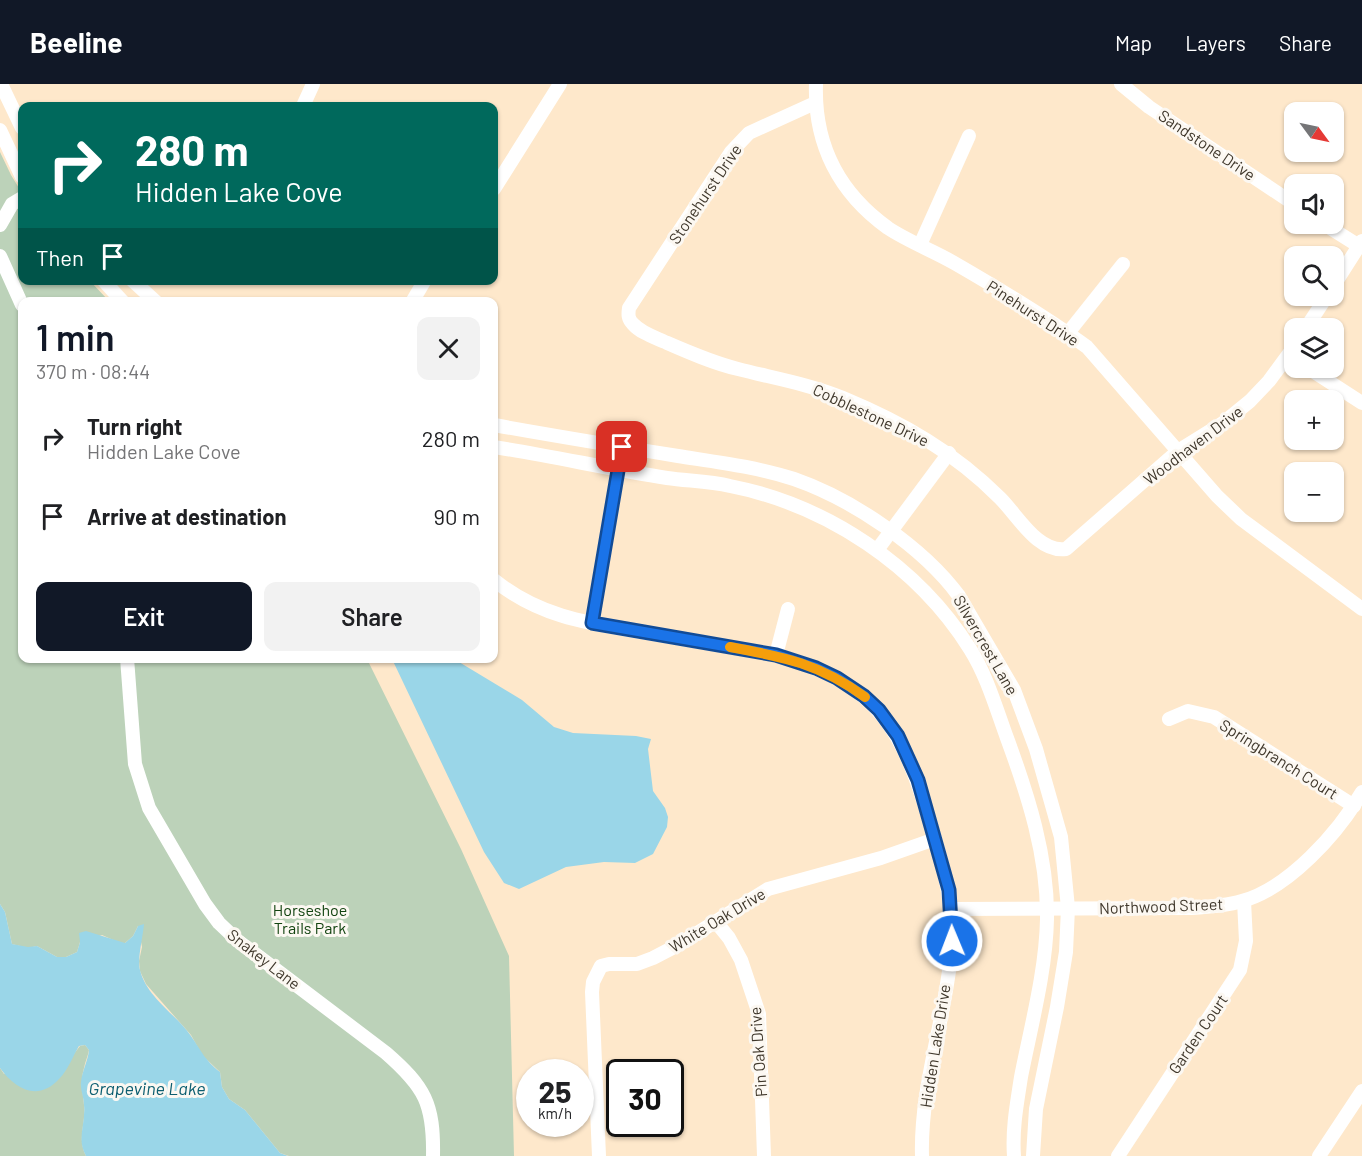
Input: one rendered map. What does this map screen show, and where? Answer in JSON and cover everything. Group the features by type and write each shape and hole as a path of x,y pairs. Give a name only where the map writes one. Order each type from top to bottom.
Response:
{"street":[{"path":"1,84 18,120"},
{"path":"305,102 313,84"},
{"path":"498,183 560,84"},
{"name":"Pinehurst Drive","path":"816,84 815,103 828,159 845,186 867,212 889,228 955,263 1068,333 1101,361 1178,452 1241,519 1362,609"},
{"name":"Sandstone Drive","path":"1121,84 1149,107 1284,197"},
{"name":"Stonehurst Drive","path":"629,319 629,308 731,152 742,139 815,103"},
{"path":"0,130 18,168"},
{"path":"920,246 969,136"},
{"path":"0,225 12,204 18,200"},
{"path":"1342,234 1360,244 1344,269"},
{"path":"0,256 18,297"},
{"path":"1068,333 1123,264"},
{"path":"108,285 118,297"},
{"path":"137,285 151,297"},
{"name":"Cobblestone Drive","path":"629,319 640,331 683,350 735,369 806,384 843,398 916,432 949,453 987,484 1037,539 1051,549"},
{"name":"Woodhaven Drive","path":"1051,549 1066,549 1178,452 1223,423 1250,401 1284,364"},
{"path":"1323,378 1362,403"},
{"name":"Silvercrest Lane","path":"498,426 741,466 794,479 861,510 890,531 949,582 1014,690 1036,749 1061,837 1068,908 1066,952 1058,1007 1036,1109 1033,1156"},
{"path":"592,623 622,447"},
{"name":"Silvercrest Lane","path":"498,448 666,478 730,486 793,505 820,516 877,550 916,582 944,613 971,650 985,678 1020,773 1042,854 1046,908 1044,956 1016,1109 1014,1156"},
{"path":"877,550 949,453"},
{"name":"Hidden Lake Drive","path":"498,583 530,604 550,613 592,623 776,655 816,668 837,678 864,696 879,710 898,736 918,780 949,890 951,909 952,941 940,1023 927,1081 921,1135 922,1156"},
{"path":"776,655 788,609"},
{"name":"Snakey Lane","path":"127,663 135,764 140,784 149,808 205,904 219,923 238,941 386,1053 417,1082 426,1097 430,1110 434,1156"},
{"name":"Springbranch Court","path":"1169,719 1188,711 1214,717 1354,806"},
{"name":"Northwood Street","path":"951,909 1191,908 1221,906 1244,901 1279,883 1309,859 1354,806 1362,792"},
{"name":"White Oak Drive","path":"599,1156 592,992 593,982 601,966 637,964 653,958 768,889 881,858 935,839"},
{"name":"Garden Court","path":"1118,1156 1240,970 1246,941 1244,901"},
{"name":"Pin Oak Drive","path":"716,922 729,938 741,960 759,1014 764,1156"},
{"path":"1319,1156 1362,1090"}],"green space":[{"name":"Horseshoe Trails Park","path":"0,152 18,186 18,285 94,285 105,297 18,297 18,663 369,663 461,849 509,956 514,1156 289,1156 280,1153 245,1110 229,1099 222,1087 220,1072 202,1055 191,1035 146,984 140,971 139,961 142,947 138,926 133,936 125,943 102,935 80,942 77,952 66,957 57,957 37,946 28,948 12,944 5,912 0,904"},
{"path":"85,1045 89,1050 82,1082 84,1112 82,1143 86,1156 0,1156 0,1068 4,1074 73,1055 80,1046"}],"water":[{"path":"394,663 461,663 522,700 554,727 573,733 636,736 651,739 648,749 653,791 665,808 668,817 667,827 653,854 635,863 604,862 566,867 519,889 504,883 484,852"},
{"name":"Grapevine Lake","path":"0,904 5,912 12,944 37,946 57,957 66,957 77,952 80,942 79,933 86,931 125,943 133,936 138,926 144,924 139,966 149,989 185,1028 207,1059 220,1072 222,1087 229,1099 245,1110 280,1153 288,1156 86,1156 82,1144 84,1102 81,1085 89,1050 85,1045 79,1046 59,1079 43,1090 27,1090 20,1087 0,1068"}],"slow traffic":[{"path":"730,647 776,655 816,668 837,678 865,697"}],"route":[{"path":"622,447 592,623 776,655 816,668 837,678 864,696 879,710 898,736 918,780 949,890 952,941"}]}
